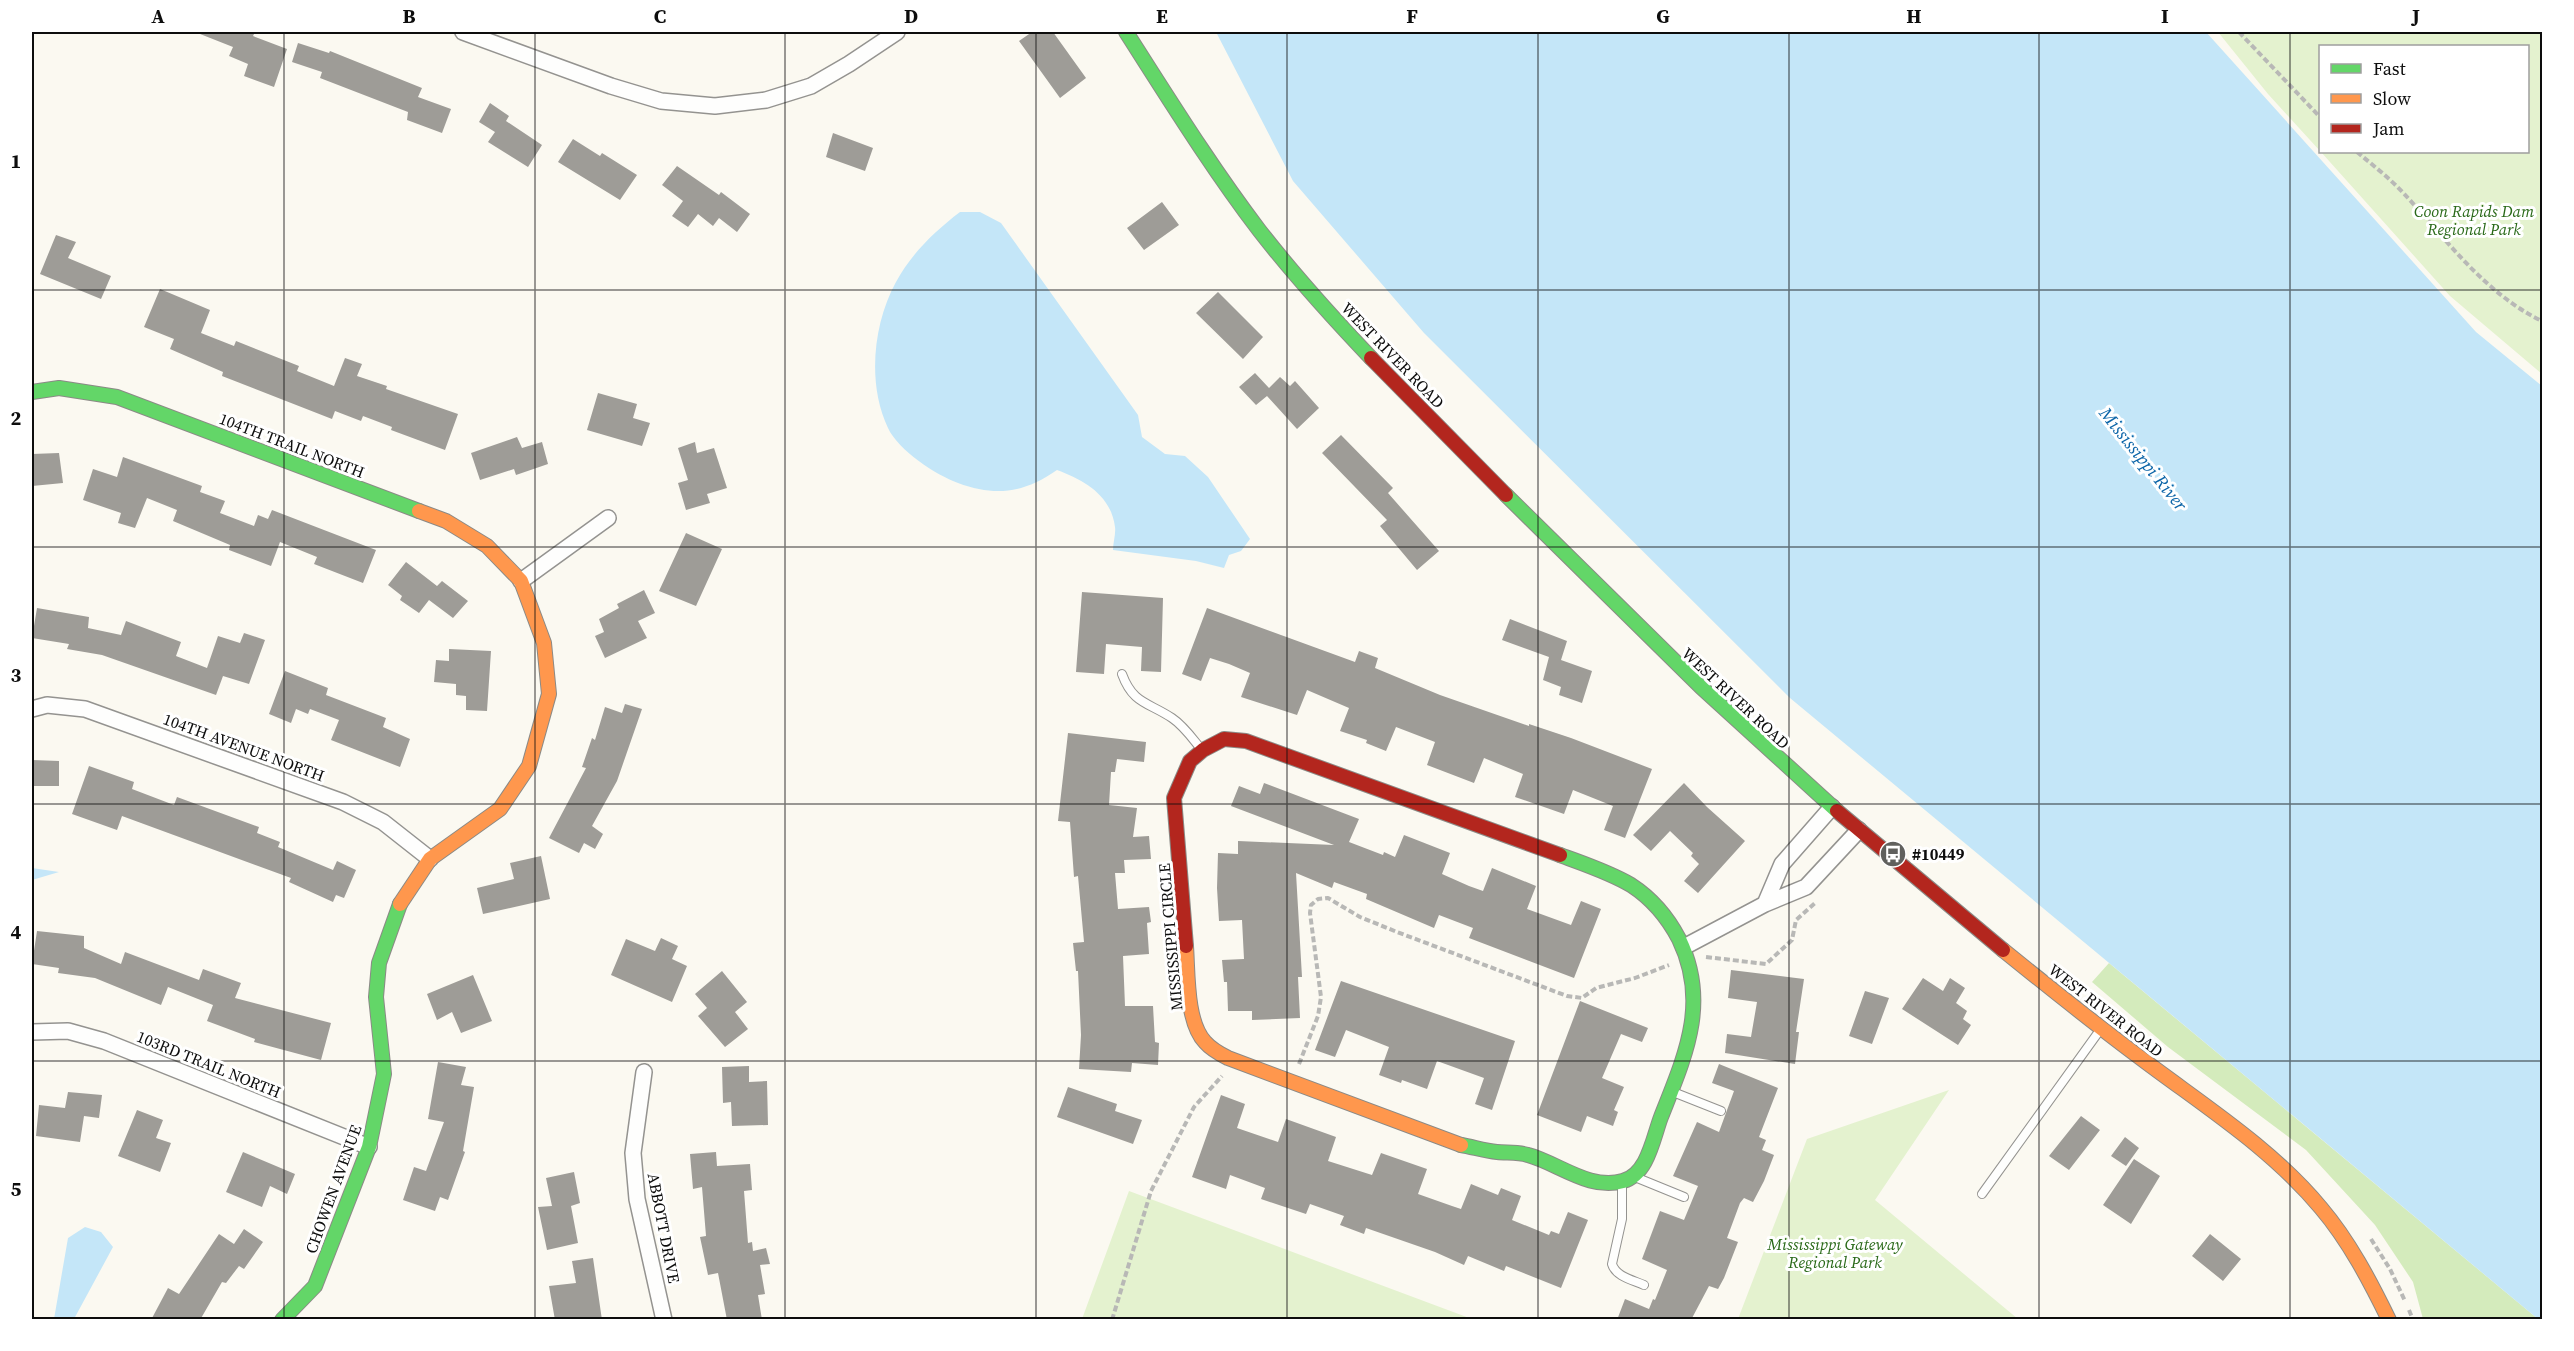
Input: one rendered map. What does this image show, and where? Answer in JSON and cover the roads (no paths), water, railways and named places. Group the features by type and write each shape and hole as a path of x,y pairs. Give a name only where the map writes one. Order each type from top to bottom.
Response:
{"street":[{"path":"463,32 611,86 661,101 715,106 766,100 811,86 897,32"},
{"name":"WEST RIVER ROAD","path":"1126,32 1239,202 1280,256 1376,362 1623,614 1669,659 1859,830 2101,1029 2294,1178 2322,1209 2346,1242 2364,1269 2389,1320"},
{"name":"104TH TRAIL NORTH","path":"32,392 59,388 117,397 446,521 487,546 521,581"},
{"path":"521,581 608,518"},
{"name":"CHOWEN AVENUE","path":"282,1320 315,1286 369,1147 384,1074 376,997 379,963 398,908 430,859 500,809 529,766 540,732 549,694 544,643 521,581"},
{"name":"104TH AVENUE NORTH","path":"32,709 47,705 85,709 343,802 383,822 430,859"},
{"path":"1201,749 1224,740 1246,741 1611,874 1639,890 1663,913 1686,954 1694,992 1693,1023 1671,1092 1643,1163 1628,1179"},
{"name":"MISSISSIPPI CIRCLE","path":"1201,749 1184,768 1174,798 1189,981 1195,1026 1201,1040 1213,1051 1228,1058 1456,1144 1494,1152 1530,1155 1604,1182 1628,1179"},
{"path":"1765,904 1782,864 1832,807"},
{"path":"1686,954 1765,904 1806,887 1859,830"},
{"name":"103RD TRAIL NORTH","path":"32,1032 69,1031 104,1041 369,1147"},
{"name":"ABBOTT DRIVE","path":"644,1072 633,1153 637,1199 664,1320"}],"lane":[{"path":"1122,674 1128,690 1138,699 1173,719 1201,749"},
{"path":"1982,1194 2101,1029"},
{"path":"1671,1092 1721,1111"},
{"path":"1644,1285 1614,1271 1612,1264 1628,1179 1684,1197"}],"water":[{"name":"Mississippi River","path":"1216,32 2206,32 2476,332 2542,386 2542,1319 2538,1319 1790,698 1424,333 1293,181"},
{"path":"960,212 980,212 1001,223 1138,415 1142,437 1165,454 1185,456 1208,477 1250,539 1241,551 1229,555 1224,568 1196,561 1113,550 1115,527 1108,506 1095,490 1057,470 1021,488 985,490 958,483 929,468 900,445 893,436 881,411 875,374 882,316 896,282 909,262 933,235"},
{"path":"32,868 59,872 32,880"},
{"path":"85,1227 101,1232 113,1247 74,1319 54,1319 68,1238"}],"place":[{"name":"#10449","path":"1893,854"}],"park label":[{"name":"Coon Rapids Dam Regional Park","path":"2474,220"},
{"name":"Mississippi Gateway Regional Park","path":"1835,1253"}]}
